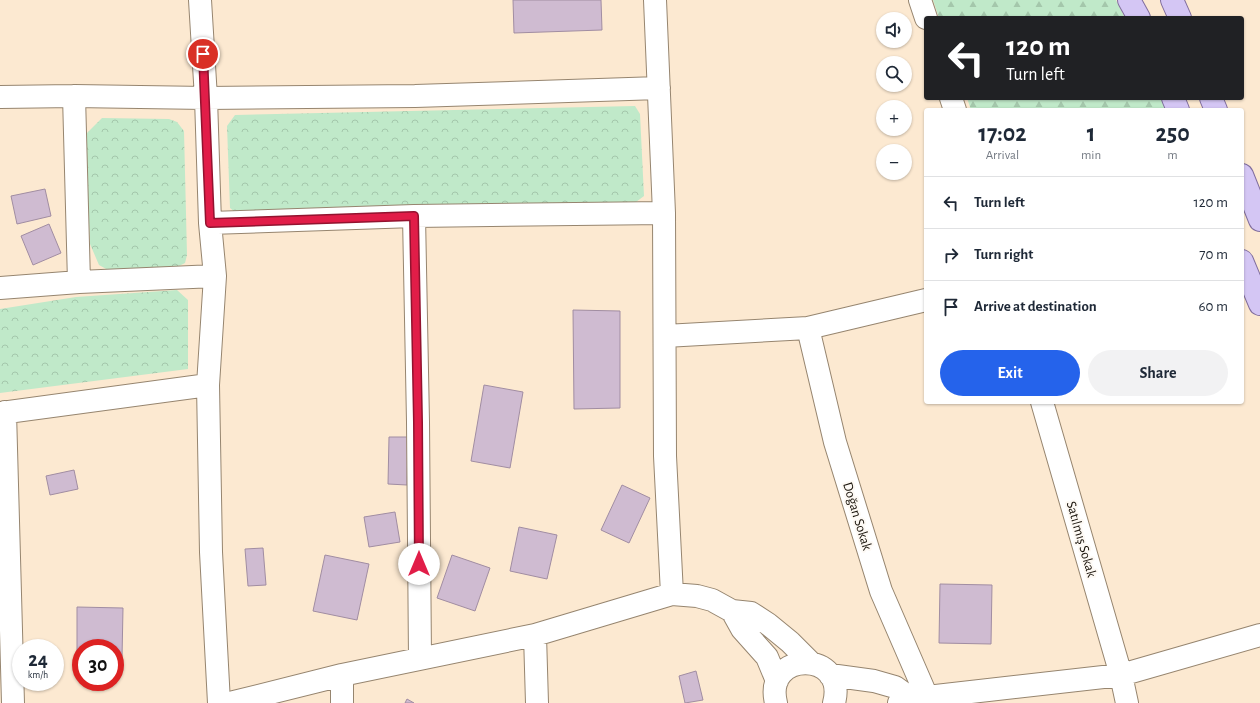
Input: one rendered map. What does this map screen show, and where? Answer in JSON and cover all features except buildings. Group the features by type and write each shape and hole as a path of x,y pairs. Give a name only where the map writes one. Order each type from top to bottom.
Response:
{"main road":[{"path":"1129,0 1137,16"},
{"path":"1172,0 1179,16"},
{"path":"1244,180 1260,220"},
{"path":"1244,266 1260,304"}],"street":[{"path":"200,0 206,98 210,223 215,276 208,385 211,552 219,703"},
{"path":"655,0 664,214 665,456 672,594"},
{"path":"920,0 925,16"},
{"path":"0,97 74,96 206,98 415,96 659,88"},
{"path":"74,96 79,282"},
{"path":"210,223 414,216 664,214"},
{"path":"414,216 418,422 420,658"},
{"path":"0,288 79,282 215,276"},
{"path":"665,336 808,328 924,300"},
{"name":"Doğan Sokak","path":"808,328 835,442 881,591 912,699"},
{"path":"13,703 2,413 208,385"},
{"name":"Satılmış Sokak","path":"1043,404 1121,675 1127,703"},
{"path":"230,703 342,675 535,635 672,594 697,596 712,600 732,611 751,613 768,624 790,642 810,662"},
{"path":"732,611 742,629 767,657 777,681"},
{"path":"535,635 537,703"},
{"path":"830,675 874,681 895,687 912,699 1121,675 1260,635"},
{"path":"776,703 774,688 781,674 787,668 802,662 810,662 818,665 830,675 836,690 834,703"},
{"path":"342,675 342,703"}],"green space":[{"path":"933,0 1116,0 1124,16 938,16"},
{"path":"968,100 1164,100 1167,108 970,108"},
{"path":"635,106 640,114 644,196 636,202 236,213 230,208 227,126 235,115"},
{"path":"102,118 169,119 177,122 184,131 187,255 185,263 175,268 108,270 99,265 90,244 85,135"},
{"path":"177,290 188,300 188,369 0,393 0,309 76,297"}],"route":[{"path":"203,54 210,223 414,216 419,564"}]}
